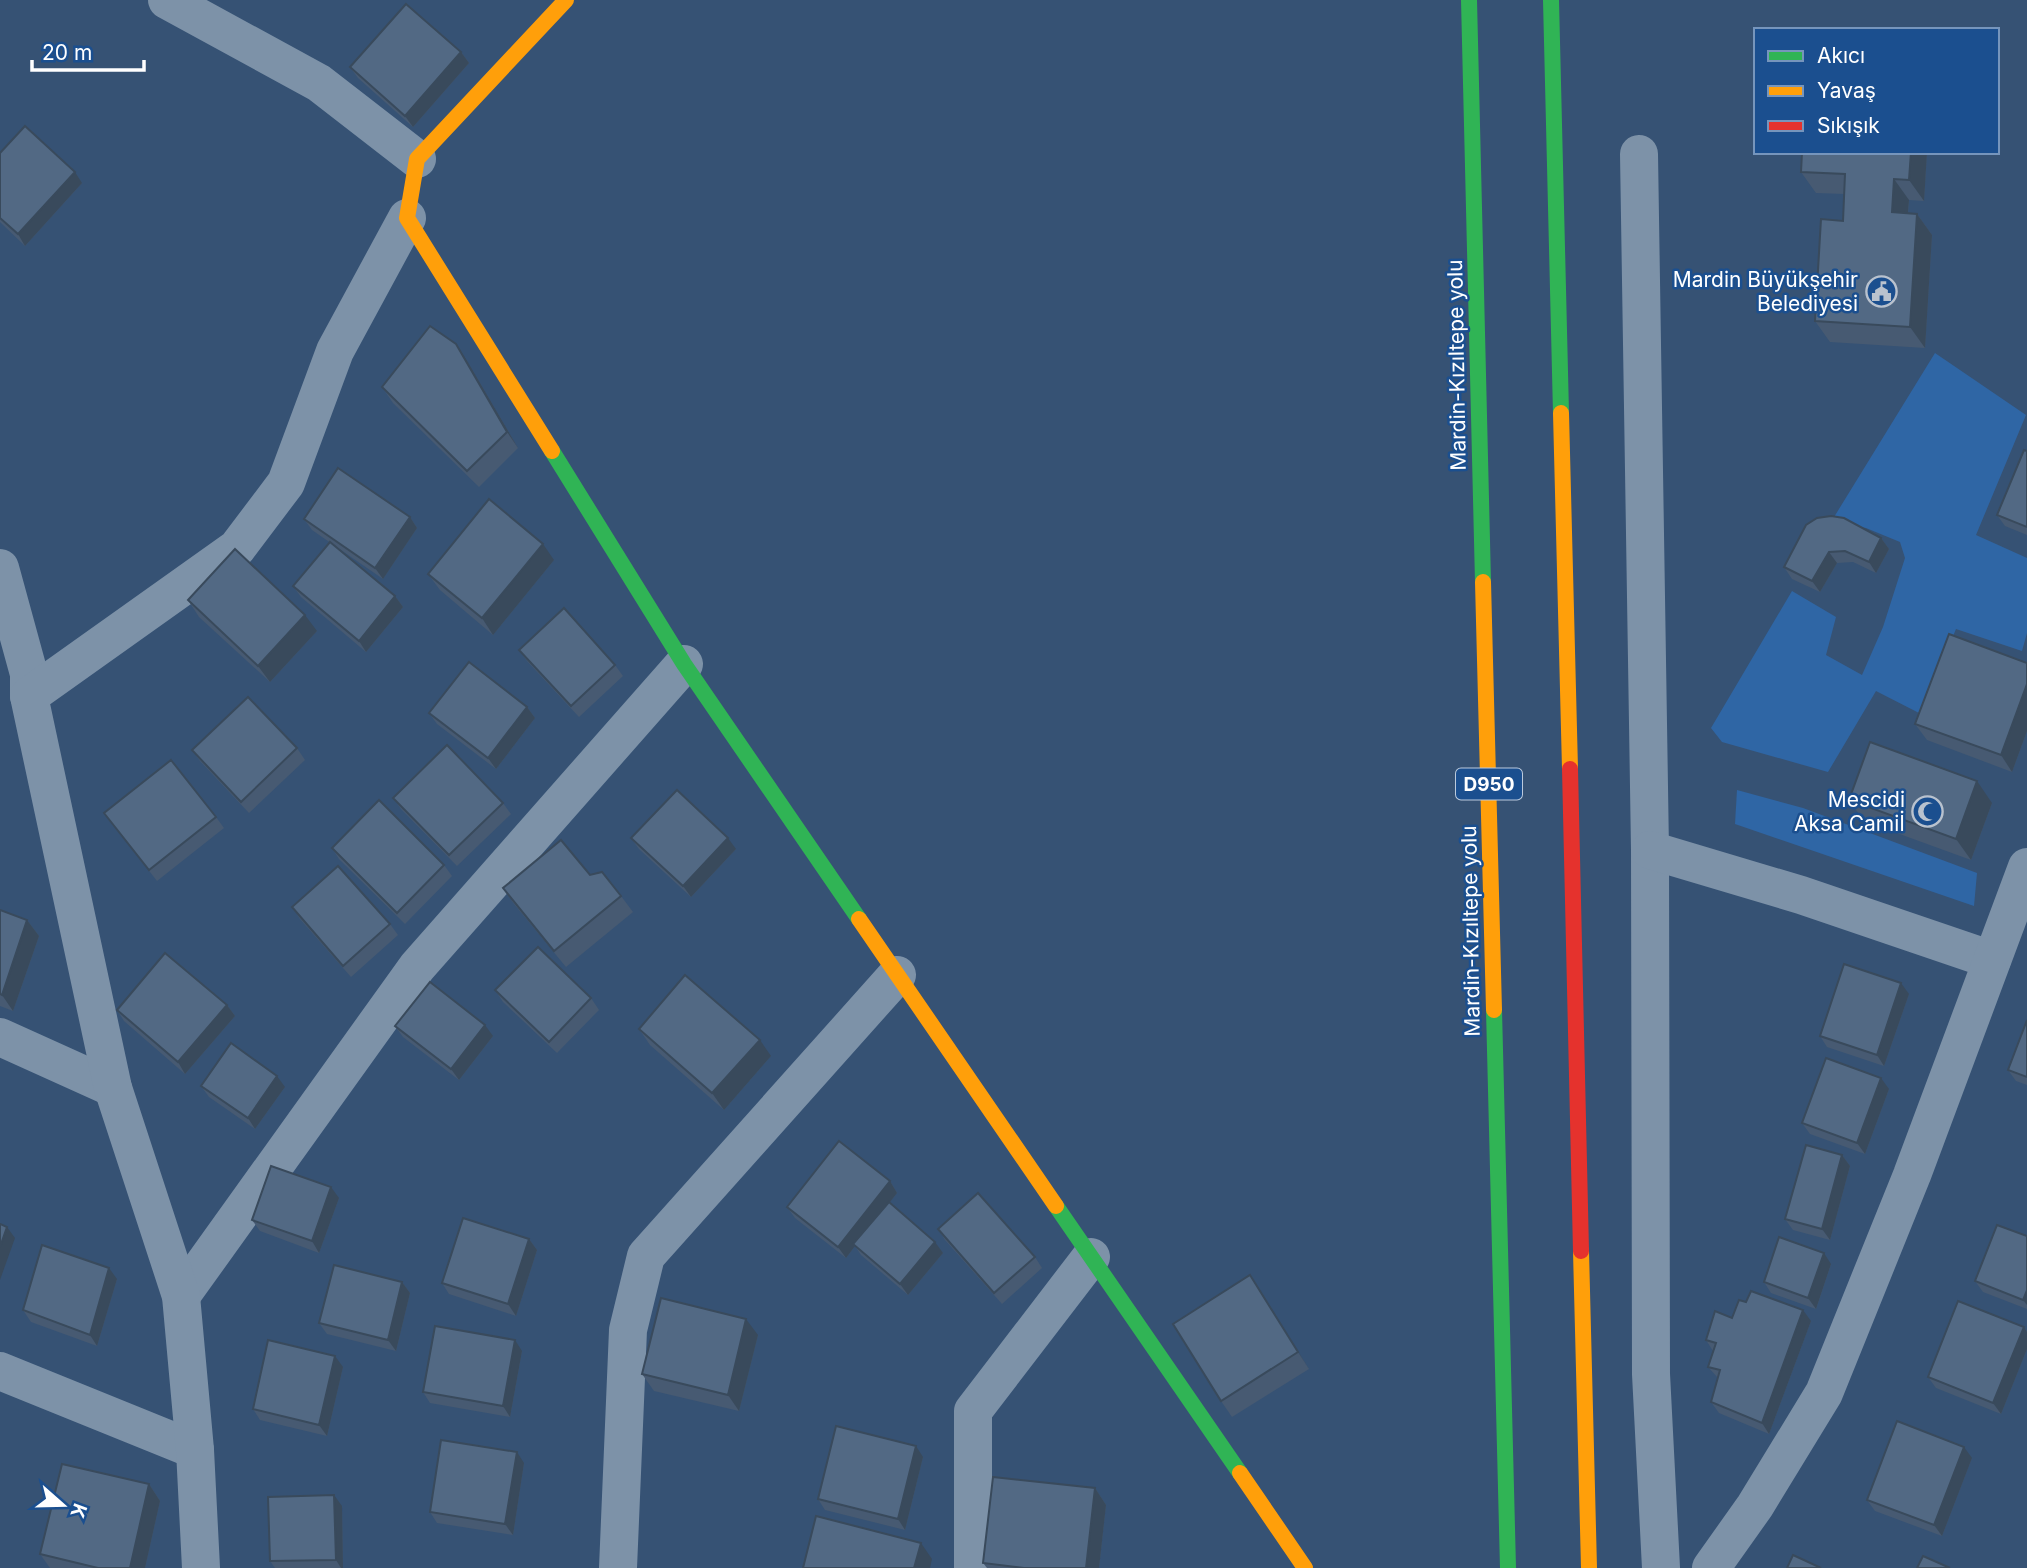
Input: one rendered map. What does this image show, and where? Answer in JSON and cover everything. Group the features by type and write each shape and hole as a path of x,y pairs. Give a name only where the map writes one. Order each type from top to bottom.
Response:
{"main road":[{"path":"566,0 417,159 407,218 684,664 1305,1568"},
{"name":"Mardin-Kızıltepe yolu","path":"1469,0 1508,1568"},
{"path":"1550,0 1589,1568"}],"street":[{"path":"167,0 319,83 417,159"},
{"path":"1639,154 1650,850 1651,1374 1661,1568"},
{"path":"19,682 237,548 286,483 335,351 407,218"},
{"path":"0,568 19,682 113,1088 181,1296 195,1450 201,1568"},
{"path":"181,1296 417,967 684,664"},
{"path":"1650,850 1801,894 1992,960"},
{"path":"1711,1568 1755,1506 1824,1393 1912,1175 2027,867"},
{"path":"618,1568 628,1330 646,1256 897,975"},
{"path":"0,1037 113,1088"},
{"path":"973,1568 973,1411 1091,1257"},
{"path":"0,1371 195,1450"}],"shaded area":[{"path":"1935,353 2026,415 1976,535 2027,558 2027,633 2022,651 1956,629 1921,714 1876,691 1828,772 1722,742 1711,728 1792,591 1836,617 1826,655 1862,675 1883,627 1905,558 1900,542 1866,528 1831,522"},
{"path":"1737,790 1803,808 1977,873 1974,906 1735,824"}],"building":[{"path":"406,4 461,52 405,116 350,67"},
{"path":"25,126 75,172 18,234 0,218 0,153"},
{"name":"Mardin Büyükşehir Belediyesi","path":"1802,154 1911,154 1909,180 1894,179 1892,212 1917,214 1910,327 1815,321 1821,219 1843,221 1845,174 1801,172"},
{"path":"430,326 456,344 507,432 467,471 382,387"},
{"path":"2024,450 2027,451 2027,527 1997,515"},
{"path":"338,468 410,517 375,568 304,519"},
{"path":"489,499 543,544 482,618 428,574"},
{"path":"1817,518 1844,518 1881,538 1869,562 1845,551 1829,552 1812,581 1784,567 1806,525"},
{"path":"330,542 395,596 359,641 293,586"},
{"path":"235,549 305,615 258,666 188,600"},
{"path":"564,608 615,665 571,706 519,650"},
{"path":"1949,634 2027,663 2027,684 2001,755 1915,724"},
{"path":"469,662 527,707 488,758 429,713"},
{"path":"248,697 297,748 241,802 192,750"},
{"name":"Mescidi Aksa Camiİ","path":"1870,742 1977,781 1956,839 1849,800"},
{"path":"447,745 503,803 449,855 393,798"},
{"path":"171,760 216,817 149,870 104,813"},
{"path":"677,790 728,838 683,886 631,838"},
{"path":"379,800 444,865 397,913 332,848"},
{"path":"561,840 590,875 602,872 621,896 554,951 503,888"},
{"path":"338,866 390,924 343,966 292,907"},
{"path":"0,910 27,920 2,995 0,994"},
{"path":"538,947 591,998 549,1042 495,990"},
{"path":"165,953 227,1005 178,1062 117,1010"},
{"path":"1844,964 1901,983 1877,1055 1820,1036"},
{"path":"685,975 760,1040 712,1093 639,1029"},
{"path":"430,982 485,1025 451,1069 395,1026"},
{"path":"2027,1020 2027,1077 2008,1070"},
{"path":"231,1043 277,1076 248,1118 201,1086"},
{"path":"1826,1058 1881,1078 1857,1143 1802,1123"},
{"path":"839,1141 890,1181 838,1247 787,1207"},
{"path":"1806,1145 1842,1155 1822,1229 1785,1219"},
{"path":"271,1166 331,1187 312,1241 252,1220"},
{"path":"978,1193 1035,1257 994,1293 938,1229"},
{"path":"889,1202 935,1242 900,1284 853,1244"},
{"path":"463,1218 529,1239 508,1304 442,1283"},
{"path":"0,1224 7,1227 0,1247"},
{"path":"1997,1225 2027,1236 2027,1290 2023,1300 1975,1281"},
{"path":"1779,1237 1824,1253 1808,1298 1764,1282"},
{"path":"42,1245 109,1268 90,1335 23,1310"},
{"path":"334,1265 402,1282 388,1340 319,1323"},
{"path":"1250,1275 1298,1352 1221,1401 1173,1324"},
{"path":"1751,1291 1803,1310 1762,1423 1711,1402 1720,1370 1708,1367 1716,1343 1706,1340 1715,1311 1732,1318 1739,1300 1746,1302"},
{"path":"661,1298 746,1319 728,1395 642,1374"},
{"path":"1958,1301 2024,1327 1993,1403 1928,1377"},
{"path":"435,1326 515,1340 503,1406 423,1392"},
{"path":"268,1340 335,1356 319,1425 253,1409"},
{"path":"1897,1421 1964,1447 1934,1525 1867,1500"},
{"path":"836,1426 916,1446 898,1519 818,1499"},
{"path":"441,1440 517,1452 505,1524 430,1512"},
{"path":"62,1464 149,1484 130,1568 98,1568 40,1554"},
{"path":"993,1477 1095,1488 1086,1568 1024,1568 983,1563"},
{"path":"334,1495 336,1560 270,1561 268,1497"},
{"path":"816,1516 921,1543 914,1568 803,1568"},
{"path":"1793,1555 1821,1568 1787,1568"},
{"path":"1923,1556 1950,1568 1917,1568"}],"traffic: fast":[{"path":"1469,0 1483,582"},
{"path":"1551,0 1561,413"},
{"path":"552,451 684,664 859,919"},
{"path":"1494,1010 1508,1568"},
{"path":"1056,1206 1240,1473"}],"traffic: slow":[{"path":"552,451 407,218 417,159 566,0"},
{"path":"1561,413 1570,769"},
{"path":"1483,582 1494,1010"},
{"path":"859,919 1056,1206"},
{"path":"1581,1251 1589,1568"},
{"path":"1240,1473 1305,1568"}],"traffic: jam":[{"path":"1570,769 1581,1251"}],"place":[{"name":"Mardin Büyükşehir Belediyesi","path":"1881,292"},
{"name":"Mescidi Aksa Camiİ","path":"1928,812"}]}
